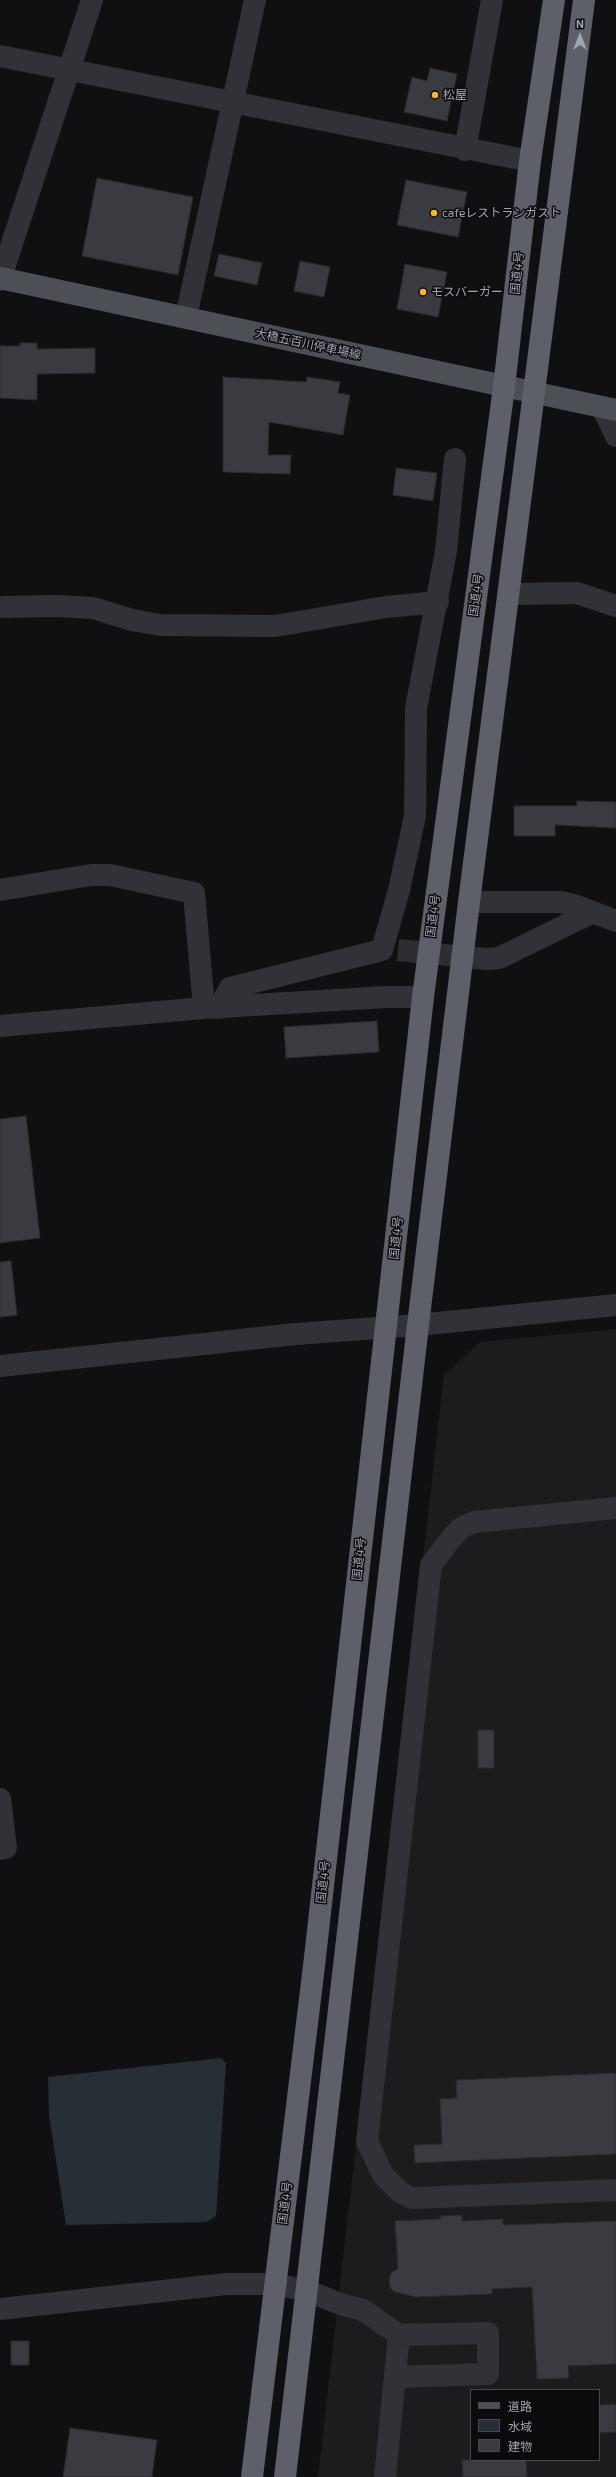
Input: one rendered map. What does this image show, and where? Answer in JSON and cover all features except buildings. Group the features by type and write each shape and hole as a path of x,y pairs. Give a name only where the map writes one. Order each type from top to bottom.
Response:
{"highway":[{"name":"国道4号","path":"252,2477 274,2284 314,1966 422,997 504,387 530,161 554,0"},
{"path":"285,2477 308,2291 418,1325 469,902 584,0"}],"main road":[{"name":"大橋五百川停車場線","path":"0,278 504,387 534,392 609,410"}],"street":[{"path":"0,278 92,0"},
{"path":"186,317 255,0"},
{"path":"465,150 492,0"},
{"path":"0,56 465,150 530,161"},
{"path":"609,410 616,436"},
{"path":"211,1008 230,988 390,950 399,890 415,816 416,708 438,602 446,551 455,459"},
{"path":"509,594 577,592 616,606"},
{"path":"0,607 56,606 93,608 132,620 160,625 275,626 386,607 438,602"},
{"path":"0,890 91,875 110,875 194,893 211,1008"},
{"path":"469,902 561,902 577,906 591,913 616,921"},
{"path":"486,959 499,958 591,913"},
{"path":"0,1026 211,1008 386,997 422,997"},
{"path":"0,1366 296,1334 418,1325 616,1305"},
{"path":"616,1508 474,1522 461,1528 454,1535 431,1565 367,2141 383,2175 400,2192 412,2198 616,2190"},
{"path":"0,1799 6,1848 0,1849"},
{"path":"0,2309 226,2284 274,2284 308,2291 343,2305 363,2310 399,2335 488,2333 488,2374 396,2377"},
{"path":"385,2477 399,2335"}],"shaded area":[{"path":"616,1329 616,2477 318,2477 444,1375 480,1342"}],"water":[{"path":"221,2058 226,2063 216,2216 206,2222 66,2225 49,2115 48,2077"}],"tunnel":[{"path":"398,950 486,959"}],"place":[{"name":"松屋","path":"435,95"},
{"name":"cafeレストランガスト","path":"434,213"},
{"name":"モスバーガー","path":"423,292"}]}
